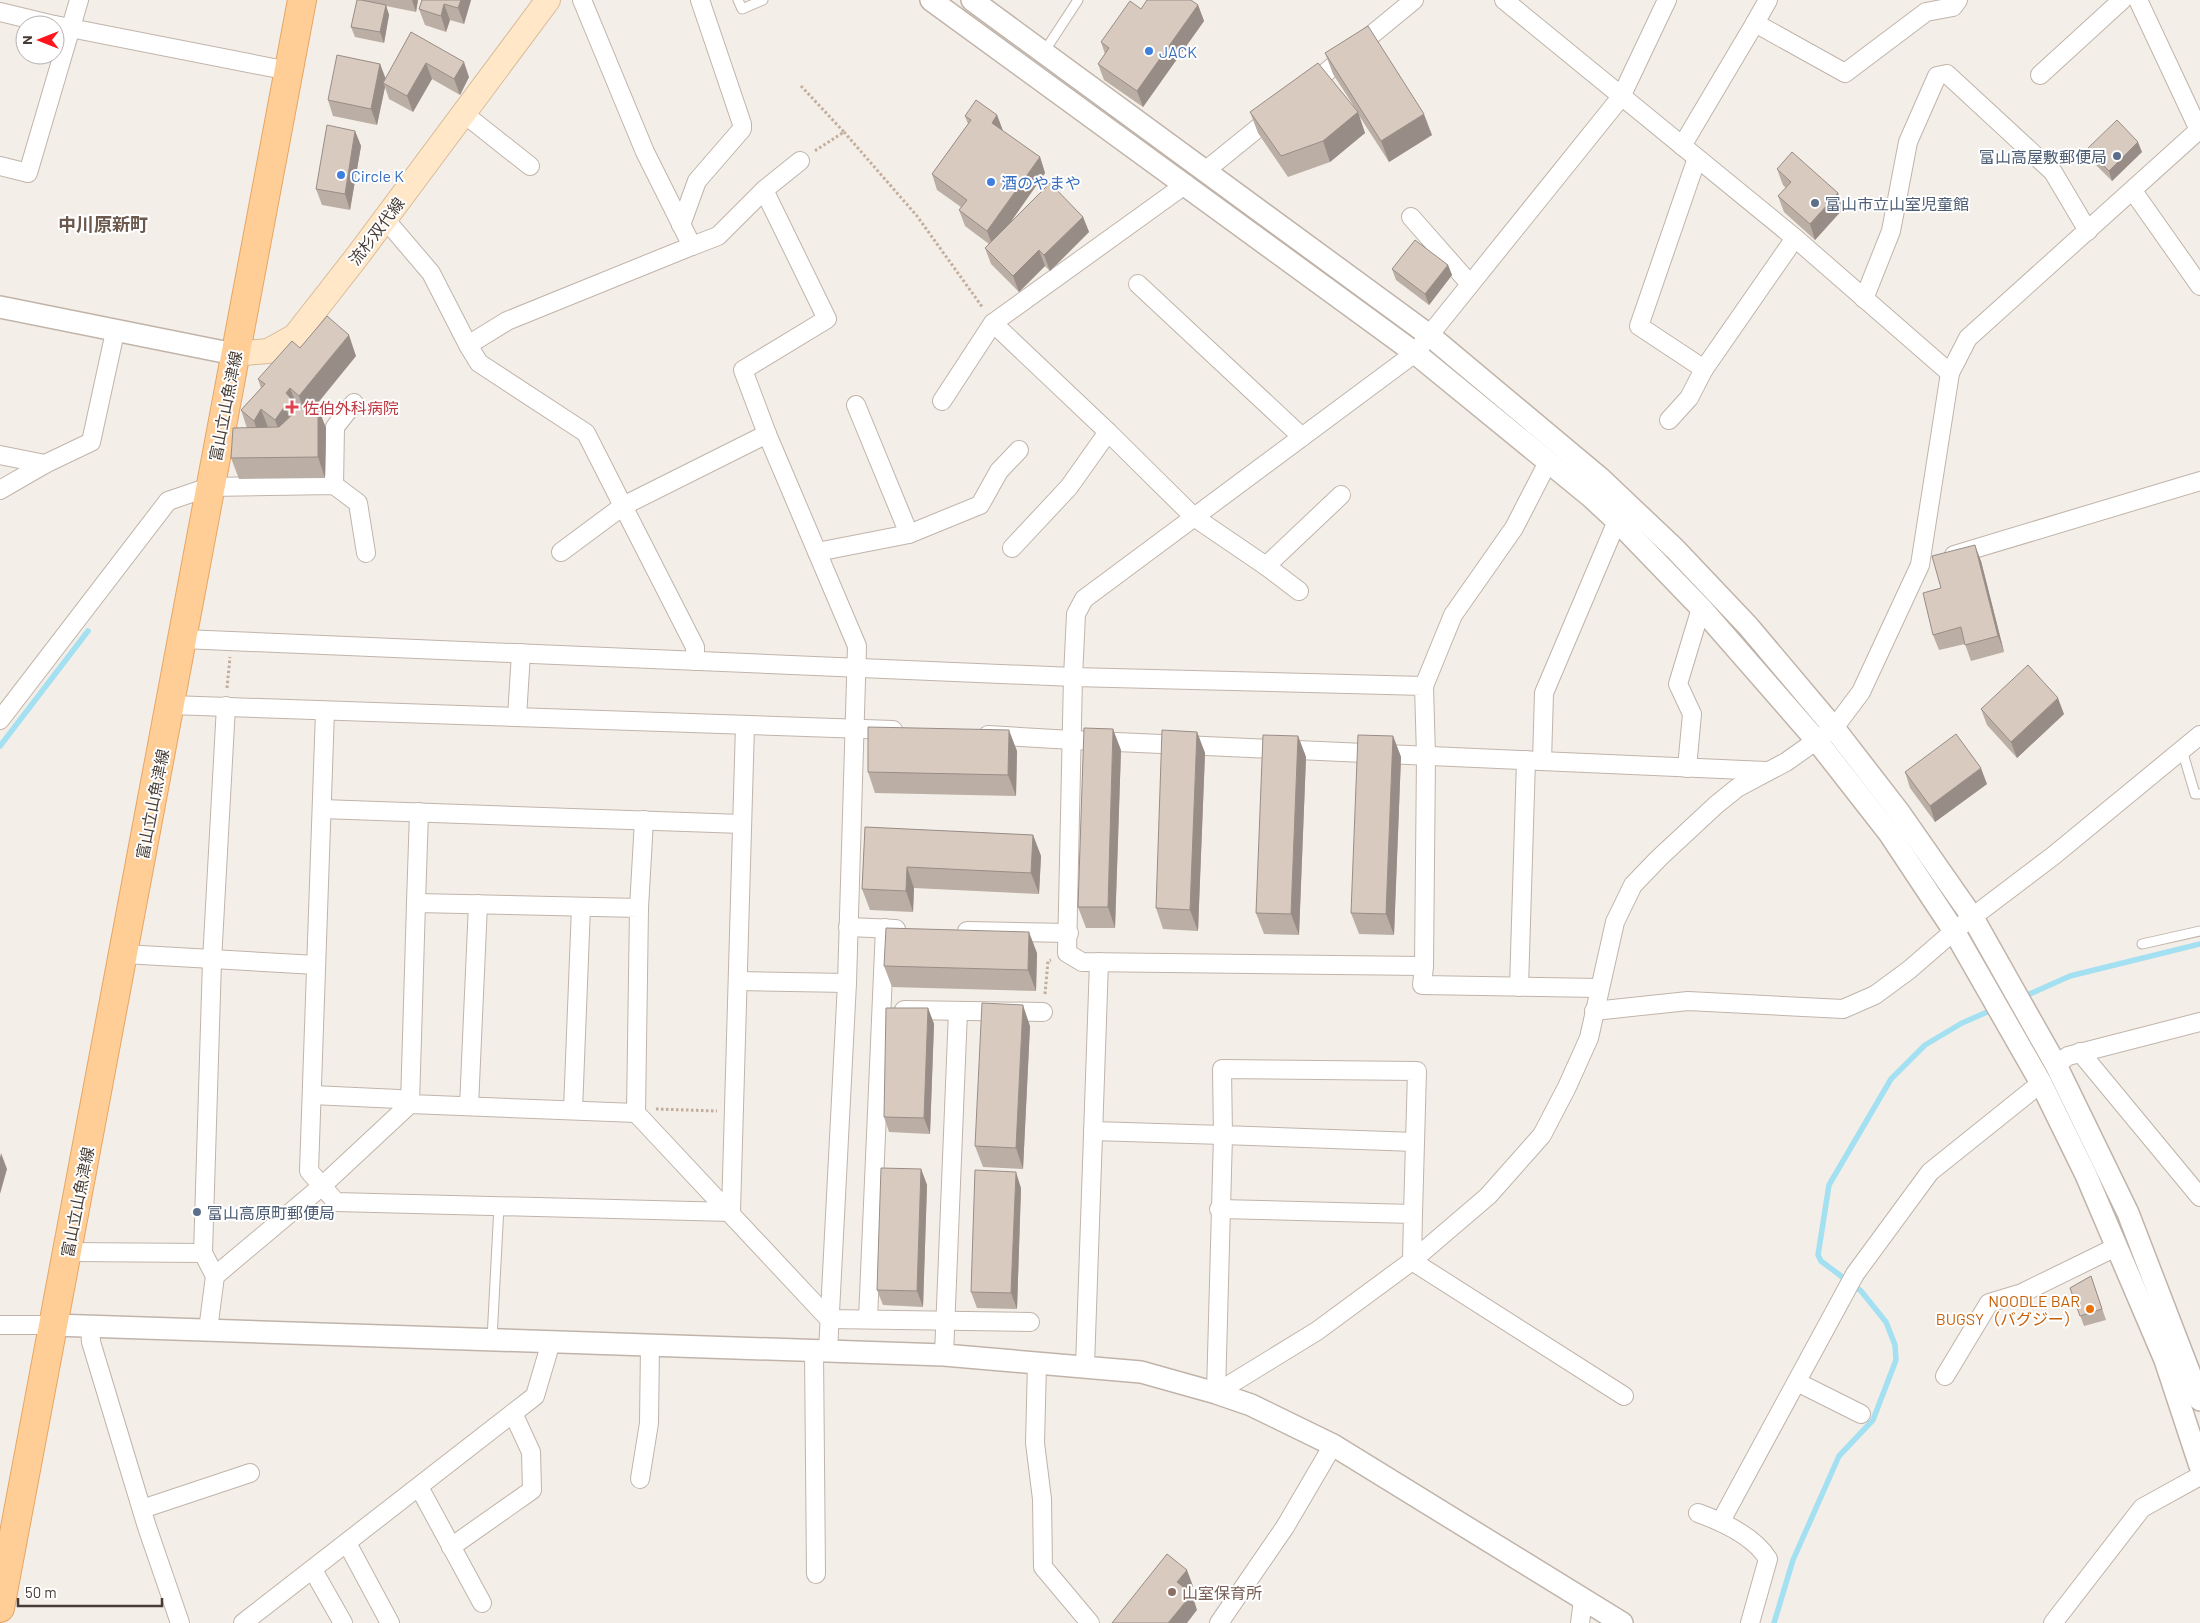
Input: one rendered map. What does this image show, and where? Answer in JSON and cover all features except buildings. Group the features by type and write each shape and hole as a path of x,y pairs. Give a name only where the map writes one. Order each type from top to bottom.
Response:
{"main road":[{"name":"富山立山魚津線","path":"0,1608 302,0"},
{"name":"流杉双代線","path":"234,354 268,351 295,336 385,220 548,0"}],"street":[{"path":"65,19 79,0"},
{"path":"582,0 645,152 692,246"},
{"path":"681,225 697,181 742,129 742,124 700,0"},
{"path":"931,0 1030,74 1186,184 1415,352 1617,521 1701,608 1816,741 1889,834 1954,931 2041,1083 2086,1175 2165,1360 2200,1466"},
{"path":"972,0 1429,335 1600,478 1675,549 1748,626 1834,728 1899,812 1973,918 2056,1065 2128,1212 2188,1362 2200,1400"},
{"path":"1205,171 1414,0"},
{"path":"1504,0 1795,238 1950,373"},
{"path":"1424,966 1082,962 1067,953 1076,614 1084,599 1415,352 1621,97 1667,0"},
{"path":"1682,146 1768,0"},
{"path":"1755,23 1845,73 1926,12 1953,7 1958,0"},
{"path":"2040,75 2122,0"},
{"path":"1216,1393 1318,1331 1412,1260 1488,1196 1542,1135 1589,1038 1615,922 1634,885 1659,858 1716,805 1738,788 1766,771 1786,762 1834,728 1861,692 1920,565 1950,373 1968,338 2200,130 2138,0"},
{"path":"0,12 15,16"},
{"path":"65,27 290,71"},
{"path":"0,166 28,173 52,65"},
{"path":"1864,299 1890,231 1908,142 1937,76 1947,74 2053,172 2088,231"},
{"path":"463,113 530,166"},
{"path":"1697,158 1638,326 1704,369"},
{"path":"468,345 506,321 718,236 764,190 800,161"},
{"path":"942,401 994,323 1186,184"},
{"path":"764,190 827,319 743,370 857,646 846,983 829,1319 821,1351 816,1574"},
{"path":"2134,191 2200,286"},
{"path":"1411,217 1470,284"},
{"path":"385,220 431,273 479,363 586,433 695,647 695,661"},
{"path":"1669,420 1689,398 1704,369 1795,238"},
{"path":"1138,284 1302,437"},
{"path":"0,308 234,354"},
{"path":"994,323 1194,517 1299,591"},
{"path":"0,490 45,464 91,442 115,332"},
{"path":"334,485 335,426 354,403"},
{"path":"856,405 909,534"},
{"path":"1012,548 1069,487 1108,432"},
{"path":"561,552 623,506 768,434"},
{"path":"817,552 909,534 980,505 999,471 1019,450"},
{"path":"0,455 45,464"},
{"path":"1548,462 1514,528 1453,615 1424,686 1426,756 1424,966 1422,985 1599,988"},
{"path":"1920,565 2200,481"},
{"path":"0,720 168,501 210,487 334,485 358,503 366,553"},
{"path":"1266,566 1342,495"},
{"path":"1519,987 1534,761 1544,693 1617,521"},
{"path":"1687,768 1692,714 1678,684 1701,608"},
{"path":"183,639 1073,677 1424,686"},
{"path":"517,717 521,654"},
{"path":"171,705 911,730"},
{"path":"208,1330 215,1276 203,1253 212,961 226,706"},
{"path":"325,711 309,1171 336,1202 731,1212"},
{"path":"731,1212 745,725"},
{"path":"968,733 1072,740 1766,771"},
{"path":"1594,1011 1688,1001 1844,1009 1875,995 1909,970 1954,931 2054,856 2200,735"},
{"path":"322,809 742,824"},
{"path":"215,1276 322,1186 410,1104 420,812"},
{"path":"644,820 639,908 636,1112 829,1319 1030,1322"},
{"path":"416,903 639,908"},
{"path":"469,1106 478,904"},
{"path":"572,1110 581,907"},
{"path":"848,927 914,929"},
{"path":"868,1319 885,928"},
{"path":"953,930 1069,933"},
{"path":"124,954 212,961 316,965"},
{"path":"1085,1366 1099,962"},
{"path":"738,981 846,983"},
{"path":"881,1010 1043,1012"},
{"path":"944,1355 958,1011"},
{"path":"2056,1065 2068,1056 2080,1052 2200,1022"},
{"path":"2080,1052 2200,1197"},
{"path":"1216,1393 1223,1135 1222,1069 1417,1071 1412,1260"},
{"path":"1720,1521 1855,1274 1930,1172 2041,1083"},
{"path":"312,1095 399,1099 410,1104 636,1112"},
{"path":"1093,1131 1415,1142"},
{"path":"1220,1209 1413,1214"},
{"path":"1945,1376 1989,1303 2022,1293 2116,1247"},
{"path":"68,1252 203,1253"},
{"path":"1412,1260 1624,1396"},
{"path":"0,1325 90,1325 944,1355 1141,1372 1216,1393 1278,1417 1333,1445 1622,1623"},
{"path":"90,1325 91,1342 142,1509 180,1623"},
{"path":"249,1621 535,1396 551,1342"},
{"path":"640,1479 649,1423 650,1345"},
{"path":"1037,1363 1035,1443 1042,1499 1043,1567 1090,1623"},
{"path":"1797,1382 1861,1414"},
{"path":"451,1547 532,1490 530,1452 513,1414"},
{"path":"1218,1623 1285,1527 1333,1445"},
{"path":"142,1509 250,1473"},
{"path":"2052,1623 2142,1508 2200,1476"},
{"path":"418,1487 482,1603"},
{"path":"1698,1513 1720,1521 1762,1548 1768,1559 1750,1623"},
{"path":"347,1543 390,1623"},
{"path":"312,1570 343,1623"},
{"path":"1580,1623 1584,1600"}],"lane":[{"path":"738,0 742,9 763,0"},
{"path":"1043,53 1078,0"},
{"path":"2182,750 2195,794 2200,794"},
{"path":"2142,944 2200,931"},
{"path":"492,1340 499,1206"}],"path":[{"path":"801,86 917,216 994,323"},
{"path":"800,161 844,132"},
{"path":"226,706 231,642"},
{"path":"1043,1012 1048,961 1067,953"},
{"path":"636,1112 650,1108 734,1112"}],"waterway":[{"path":"0,746 88,631"},
{"path":"2023,997 2070,976 2200,944"},
{"path":"1774,1623 1793,1560 1839,1456 1873,1420 1896,1360 1895,1345 1886,1322 1861,1291 1821,1261 1818,1255 1829,1185 1891,1079 1925,1045 1962,1023 1994,1009"}],"place":[{"name":"JACK","path":"1149,51"},
{"name":"富山高屋敷郵便局","path":"2117,156"},
{"name":"Circle K","path":"341,175"},
{"name":"酒のやまや","path":"991,182"},
{"name":"富山市立山室児童館","path":"1815,203"},
{"name":"佐伯外科病院","path":"292,407"},
{"name":"富山高原町郵便局","path":"197,1212"},
{"name":"NOODLE BAR BUGSY（バグジー）","path":"2090,1309"},
{"name":"山室保育所","path":"1172,1592"}],"district":[{"name":"中川原新町","path":"103,224"}]}
